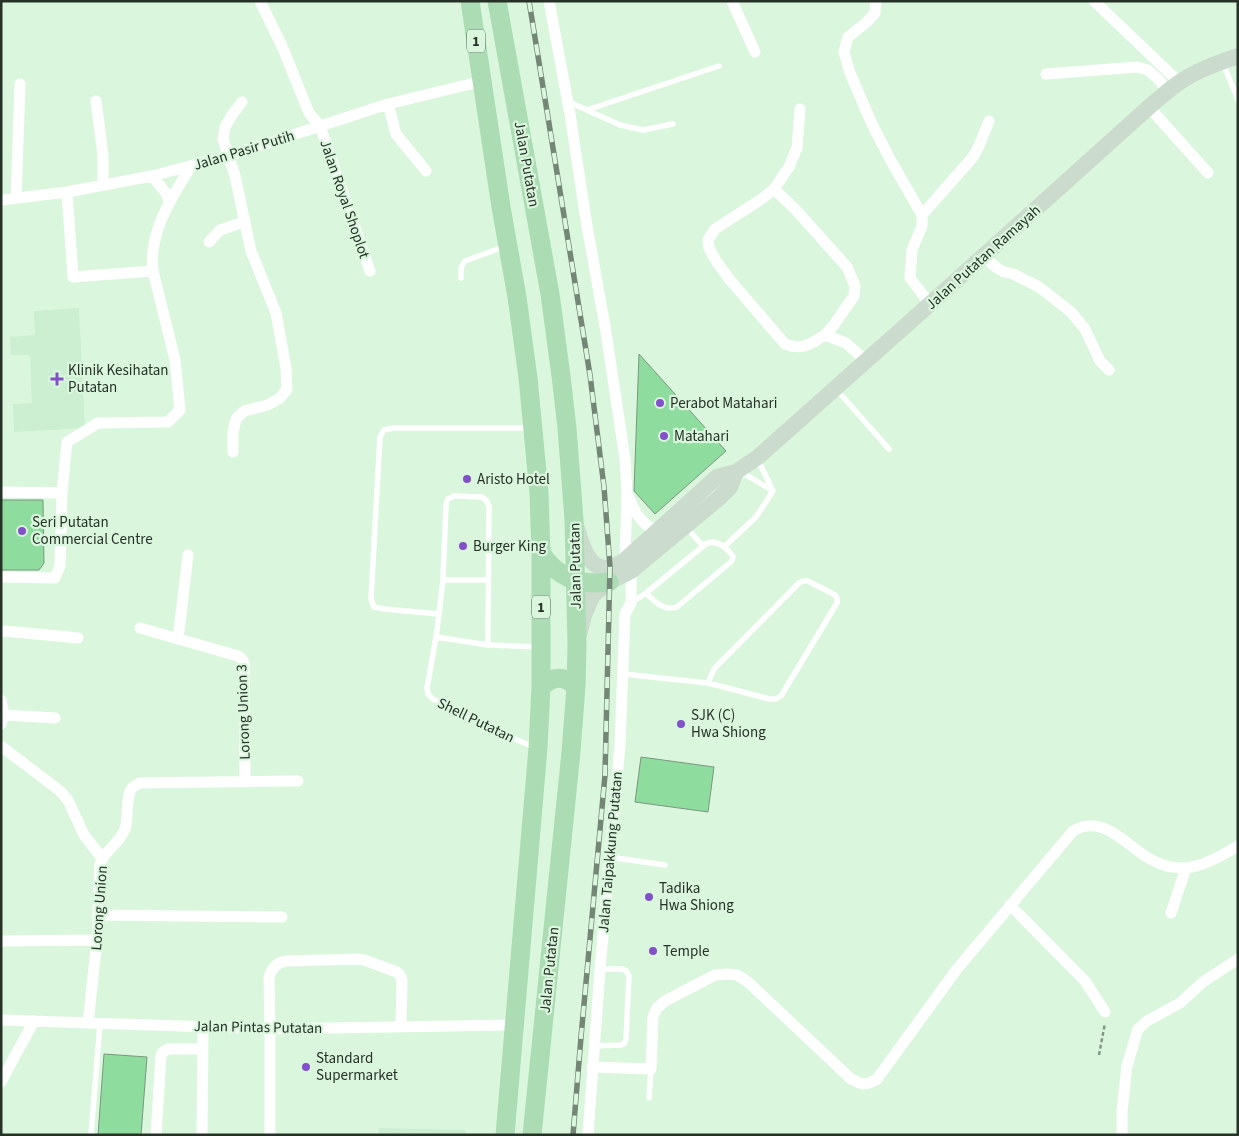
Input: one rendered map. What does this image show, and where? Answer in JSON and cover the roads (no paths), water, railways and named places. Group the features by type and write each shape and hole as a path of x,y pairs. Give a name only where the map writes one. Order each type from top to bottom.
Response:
{"highway":[{"name":"Jalan Putatan","path":"470,1 527,369 538,493 541,553 541,687 538,748 505,1135"},
{"name":"Jalan Putatan","path":"497,1 550,294 561,376 574,520 576,686 532,1135"},
{"path":"483,81 505,51"},
{"path":"501,207 534,202"},
{"path":"541,553 549,565 575,581 600,584 609,582"},
{"path":"541,687 550,679 559,678 569,680 576,686"}],"main road":[{"name":"Jalan Putatan Ramayah","path":"628,565 656,532 717,477 736,472 758,457 1149,106 1190,76 1222,61 1238,56"},
{"name":"Jalan Putatan Ramayah","path":"577,645 584,615 593,595 628,565 685,526 718,499 730,487 736,472"},
{"name":"Jalan Putatan Ramayah","path":"574,520 584,549 597,566 606,568 619,564 628,565"}],"street":[{"name":"Jalan Royal Shoplot","path":"260,1 282,46 309,113 320,126 370,271"},
{"name":"Jalan Taipakkung Putatan","path":"549,1 613,372 625,460 631,603 625,614 620,745 609,857 588,1135"},
{"path":"732,1 755,52"},
{"path":"876,1 875,13 848,37 844,52 850,74 872,124 922,216 922,226 912,250 910,278 930,304"},
{"path":"1094,1 1174,87"},
{"path":"1046,74 1136,67 1148,70 1158,79 1174,87"},
{"name":"Jalan Pasir Putih","path":"1,200 67,192 152,176 228,156 388,104 483,81"},
{"path":"16,198 20,84"},
{"path":"96,101 104,155 104,186"},
{"path":"233,452 233,432 236,418 244,411 268,404 280,398 287,389 286,368 276,312 251,251 235,176 224,139 224,127 242,102"},
{"path":"388,104 396,134 426,171"},
{"path":"1149,106 1208,173"},
{"path":"774,188 847,267 855,286 854,296 825,335 808,345 794,348 785,344 730,280 716,261 709,248 708,240 715,229 763,198 774,188 789,167 797,148 800,109"},
{"path":"922,216 973,157 989,121"},
{"path":"1,577 55,578 60,566 62,493 67,442 98,423 168,422 180,410 175,360 152,263 155,238 169,201 191,166"},
{"path":"152,176 163,189 169,201"},
{"path":"67,192 73,276 153,271"},
{"path":"209,242 220,230 244,222"},
{"path":"983,256 1004,272 1013,274 1039,287 1071,312 1085,330 1100,361 1109,370"},
{"path":"825,335 846,343 866,361"},
{"path":"1,492 62,493"},
{"path":"627,493 633,510 646,526 656,532"},
{"path":"178,639 188,556"},
{"name":"Lorong Union 3","path":"140,628 238,656 242,659 244,663 245,782"},
{"path":"1,632 5,630 78,638"},
{"path":"1,700 2,720 55,718"},
{"path":"1,746 60,791 68,800 84,835 102,858"},
{"name":"Lorong Union","path":"94,1024 100,864 102,858 124,831 132,788 139,783 298,781"},
{"path":"592,1067 650,1069 653,1017 657,1008 665,1001 715,975 727,974 737,975 748,982 850,1078 859,1084 869,1084 877,1079 957,969 1073,831 1082,826 1093,825 1106,828 1154,861 1186,868 1204,863 1238,846"},
{"path":"1171,913 1186,868"},
{"path":"1010,905 1085,981 1105,1012"},
{"path":"98,915 282,917"},
{"path":"1,941 97,940"},
{"path":"270,1135 269,977 275,965 286,961 358,959 397,972 402,980 401,1027"},
{"path":"1122,1135 1122,1111 1127,1066 1138,1029 1146,1021 1180,1003 1203,982 1238,959"},
{"name":"Jalan Pintas Putatan","path":"1,1020 270,1029 514,1024"},
{"path":"1,1082 34,1021"},
{"path":"202,1135 203,1027"},
{"path":"156,1135 161,1056 168,1049 203,1049"}],"lane":[{"path":"1222,61 1238,100"},
{"path":"587,110 719,66"},
{"path":"567,101 620,125 643,130 673,124"},
{"path":"461,278 461,268 465,261 508,245"},
{"path":"836,388 889,449"},
{"path":"439,614 374,607 371,600 380,437 384,430 394,428 532,428"},
{"path":"758,457 773,491"},
{"path":"736,472 748,476 773,491"},
{"path":"725,546 756,517 773,491"},
{"name":"Shell Putatan","path":"488,580 489,506 482,496 454,496 448,499 446,504 443,580 427,688 428,694 432,699 510,737 538,748"},
{"path":"685,526 703,546"},
{"path":"631,603 646,593 707,542 716,542 725,546 733,556 732,561 677,607 670,609 662,607 646,593"},
{"path":"443,580 488,580 488,645"},
{"path":"623,674 708,683 776,699 781,696 836,603 837,598 808,581 799,583 714,669 708,683"},
{"path":"436,637 488,645 540,647"},
{"path":"609,857 664,865"},
{"path":"594,1046 621,1045 626,1040 629,976 623,970 600,969"},
{"path":"91,1135 94,1024"},
{"path":"649,1098 650,1069"}],"railway":[{"path":"529,1 590,375 604,487 610,567 605,775 573,1135"}],"place":[{"name":"Klinik Kesihatan Putatan","path":"57,379"},
{"name":"Perabot Matahari","path":"660,403"},
{"name":"Matahari","path":"664,436"},
{"name":"Aristo Hotel","path":"467,479"},
{"name":"Seri Putatan Commercial Centre","path":"22,531"},
{"name":"Burger King","path":"463,546"},
{"name":"SJK (C) Hwa Shiong","path":"681,724"},
{"name":"Tadika Hwa Shiong","path":"649,897"},
{"name":"Temple","path":"653,951"},
{"name":"Standard Supermarket","path":"306,1067"}]}
